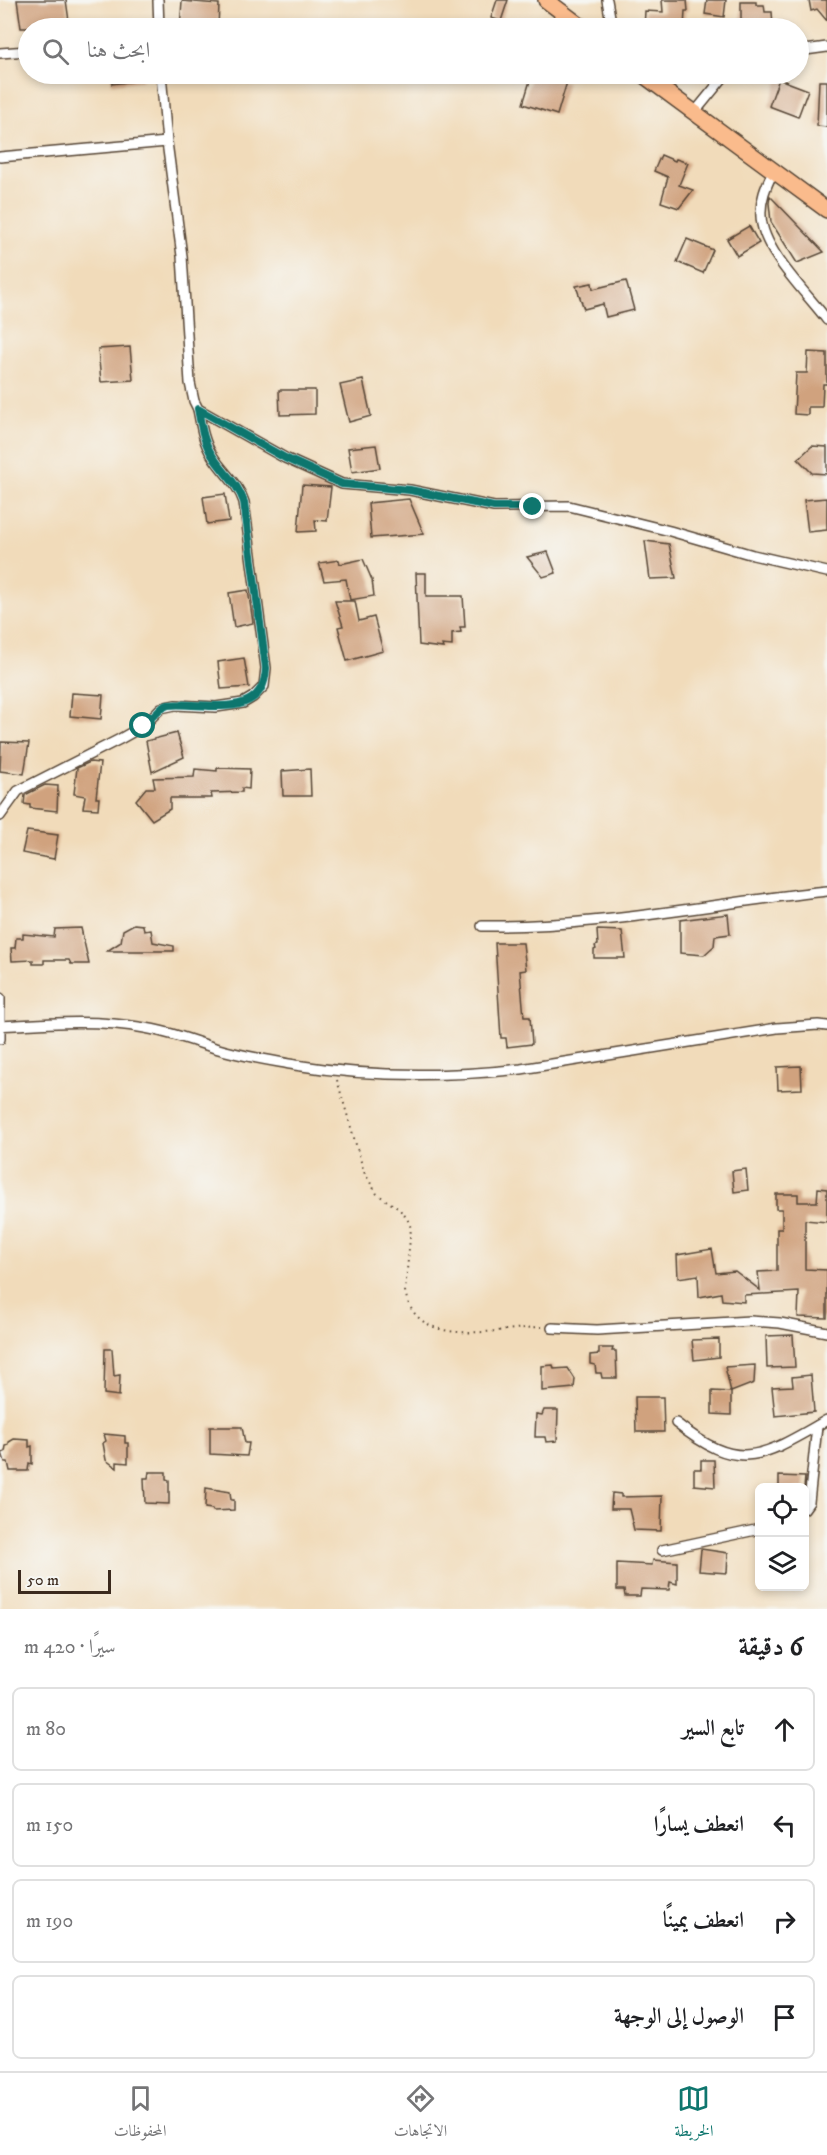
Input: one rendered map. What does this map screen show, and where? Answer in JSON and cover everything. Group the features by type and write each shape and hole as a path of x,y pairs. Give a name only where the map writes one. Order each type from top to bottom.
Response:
{"main road":[{"path":"546,0 570,18"},
{"path":"656,84 827,210"}],"street":[{"path":"158,0 159,18"},
{"path":"607,0 610,18"},
{"path":"809,49 827,47"},
{"path":"0,53 18,52"},
{"path":"0,816 18,791 143,726 161,708 175,705 216,707 237,704 253,697 264,686 266,668 244,502 238,487 212,455 204,435 190,382 182,256 162,84"},
{"path":"695,112 718,84"},
{"path":"0,157 167,142"},
{"path":"773,172 762,199 760,214 762,226 778,258 827,320"},
{"path":"198,409 285,458 342,484 403,489 494,507 569,506 661,528 753,555 827,572"},
{"path":"483,926 600,921 827,891"},
{"path":"0,998 0,1039"},
{"path":"0,1026 93,1023 144,1027 260,1059 334,1070 426,1075 488,1072 626,1053 777,1028 827,1026"},
{"path":"552,1328 597,1330 750,1321 780,1323 827,1332"},
{"path":"676,1423 712,1448 728,1454 744,1456 780,1446 827,1420"},
{"path":"809,1502 817,1426"},
{"path":"662,1550 755,1530"}],"path":[{"path":"334,1070 364,1172 377,1194 399,1209 407,1218 411,1228 405,1291 407,1301 413,1311 432,1326 448,1331 491,1332 530,1327 552,1328"}],"building":[{"path":"17,0 66,0 69,18 20,18"},
{"path":"497,0 508,0 502,18 491,18"},
{"path":"662,0 687,0 688,11 685,11 685,18 645,18 645,11 663,12"},
{"path":"707,0 726,0 724,17 705,14"},
{"path":"809,0 827,0 827,21 817,9 811,11"},
{"path":"182,1 219,4 218,18 181,18"},
{"path":"741,2 756,2 756,5 764,5 765,12 772,12 772,18 741,18"},
{"path":"819,81 827,81 827,127 817,126"},
{"path":"529,84 566,84 557,115 523,104"},
{"path":"777,84 792,84 808,90 798,117 769,106"},
{"path":"661,155 688,163 679,185 693,190 679,208 661,202 668,177 654,171"},
{"path":"770,196 824,252 797,263 771,222"},
{"path":"749,226 759,243 737,256 727,239"},
{"path":"687,239 713,250 703,273 677,262"},
{"path":"626,281 634,310 606,317 603,304 584,309 576,286 592,283 593,289"},
{"path":"130,347 133,380 101,382 98,349"},
{"path":"808,352 827,353 827,384 823,384 822,407 808,407 808,415 794,414 796,373 807,373"},
{"path":"363,380 371,416 349,422 340,385"},
{"path":"279,390 315,390 315,414 280,415"},
{"path":"376,445 380,468 352,472 348,448"},
{"path":"812,446 827,447 827,474 812,473 798,459"},
{"path":"302,485 331,487 327,521 315,520 316,531 298,532"},
{"path":"225,494 229,521 207,524 203,497"},
{"path":"827,498 827,530 808,532 804,500"},
{"path":"409,499 424,534 371,538 368,503"},
{"path":"645,541 669,544 676,578 650,579"},
{"path":"548,552 556,573 543,577 527,557"},
{"path":"363,559 372,580 374,596 350,600 346,579 324,581 319,563 339,560 340,564"},
{"path":"416,573 426,573 426,596 463,596 465,627 460,627 461,632 452,633 452,646 442,645 443,648 419,645"},
{"path":"248,590 253,623 234,627 229,593"},
{"path":"335,601 355,601 359,621 374,617 383,651 347,661 338,627 343,626"},
{"path":"244,658 249,687 221,689 218,662"},
{"path":"72,693 103,695 101,719 70,716"},
{"path":"177,733 184,757 152,772 146,741"},
{"path":"1,742 29,743 24,774 0,771"},
{"path":"90,762 100,763 96,798 99,798 98,809 83,808 85,796 74,794 77,768"},
{"path":"217,768 250,769 249,789 242,788 242,792 211,793 212,798 170,798 170,809 152,820 136,800 146,788 155,788 153,778 194,777 195,769 217,771"},
{"path":"310,769 311,796 283,796 282,771"},
{"path":"45,785 58,786 57,811 30,808 30,805 24,804 25,795"},
{"path":"27,831 58,835 54,859 22,853"},
{"path":"728,914 730,934 715,936 714,946 704,955 680,953 680,920"},
{"path":"134,924 143,925 144,931 151,930 153,942 174,946 174,951 107,951 121,942 123,930"},
{"path":"81,928 89,964 71,964 69,960 44,960 44,964 33,964 33,960 12,961 11,948 15,948 16,938 23,938 23,934 54,937 55,929"},
{"path":"597,930 622,931 625,958 594,958 595,946 598,945"},
{"path":"495,943 523,943 526,970 520,971 524,1017 530,1017 532,1044 507,1047 506,1038 501,1038"},
{"path":"801,1066 802,1089 778,1090 777,1067"},
{"path":"746,1169 748,1190 734,1192 732,1171"},
{"path":"818,1188 827,1189 827,1222 805,1220 805,1269 827,1270 827,1318 798,1317 799,1292 744,1295 744,1302 722,1300 721,1293 699,1297 698,1275 678,1278 677,1255 712,1249 716,1273 735,1271 760,1290 758,1272 777,1271 777,1229 782,1229 782,1209 776,1209 776,1194 798,1194 798,1202 817,1202"},
{"path":"793,1335 795,1367 767,1368 766,1336"},
{"path":"719,1339 719,1357 694,1360 692,1340"},
{"path":"599,1348 613,1348 612,1351 616,1351 617,1378 602,1378 601,1373 596,1373 595,1365 590,1364 590,1355 599,1354"},
{"path":"105,1349 112,1349 114,1376 120,1375 119,1396 104,1394"},
{"path":"553,1365 554,1369 568,1368 575,1379 574,1388 542,1391 542,1366"},
{"path":"755,1365 754,1383 731,1392 725,1367"},
{"path":"811,1375 814,1412 775,1416 772,1387 793,1386 792,1377"},
{"path":"712,1391 731,1392 731,1415 712,1414"},
{"path":"635,1397 663,1397 664,1432 636,1432"},
{"path":"544,1410 558,1410 557,1441 546,1442 545,1437 535,1437 536,1414 542,1415"},
{"path":"210,1427 242,1427 245,1443 249,1443 247,1456 210,1454"},
{"path":"104,1434 125,1436 125,1443 128,1443 128,1463 117,1462 117,1468 106,1460"},
{"path":"14,1439 29,1440 29,1447 32,1446 32,1464 29,1463 28,1471 10,1471 8,1462 5,1462 2,1453 5,1452 9,1442"},
{"path":"701,1460 714,1460 715,1487 694,1485 694,1469 701,1469"},
{"path":"149,1472 166,1472 166,1479 169,1480 169,1504 145,1503 144,1478 148,1478"},
{"path":"779,1476 805,1477 804,1483 779,1483"},
{"path":"206,1488 230,1492 231,1500 234,1500 234,1510 213,1511 205,1508"},
{"path":"612,1493 621,1494 621,1497 662,1496 661,1531 634,1530 629,1509 611,1509"},
{"path":"701,1549 728,1553 727,1573 699,1571"},
{"path":"653,1560 677,1562 677,1584 670,1582 669,1590 641,1589 640,1596 625,1596 624,1590 617,1590 617,1563 652,1565"}],"route":[{"path":"143,726 161,708 168,705 216,707 243,703 260,691 266,680 244,502 238,487 212,455 204,435 198,409 285,458 324,478 342,484 410,490 494,507 533,507"}]}
